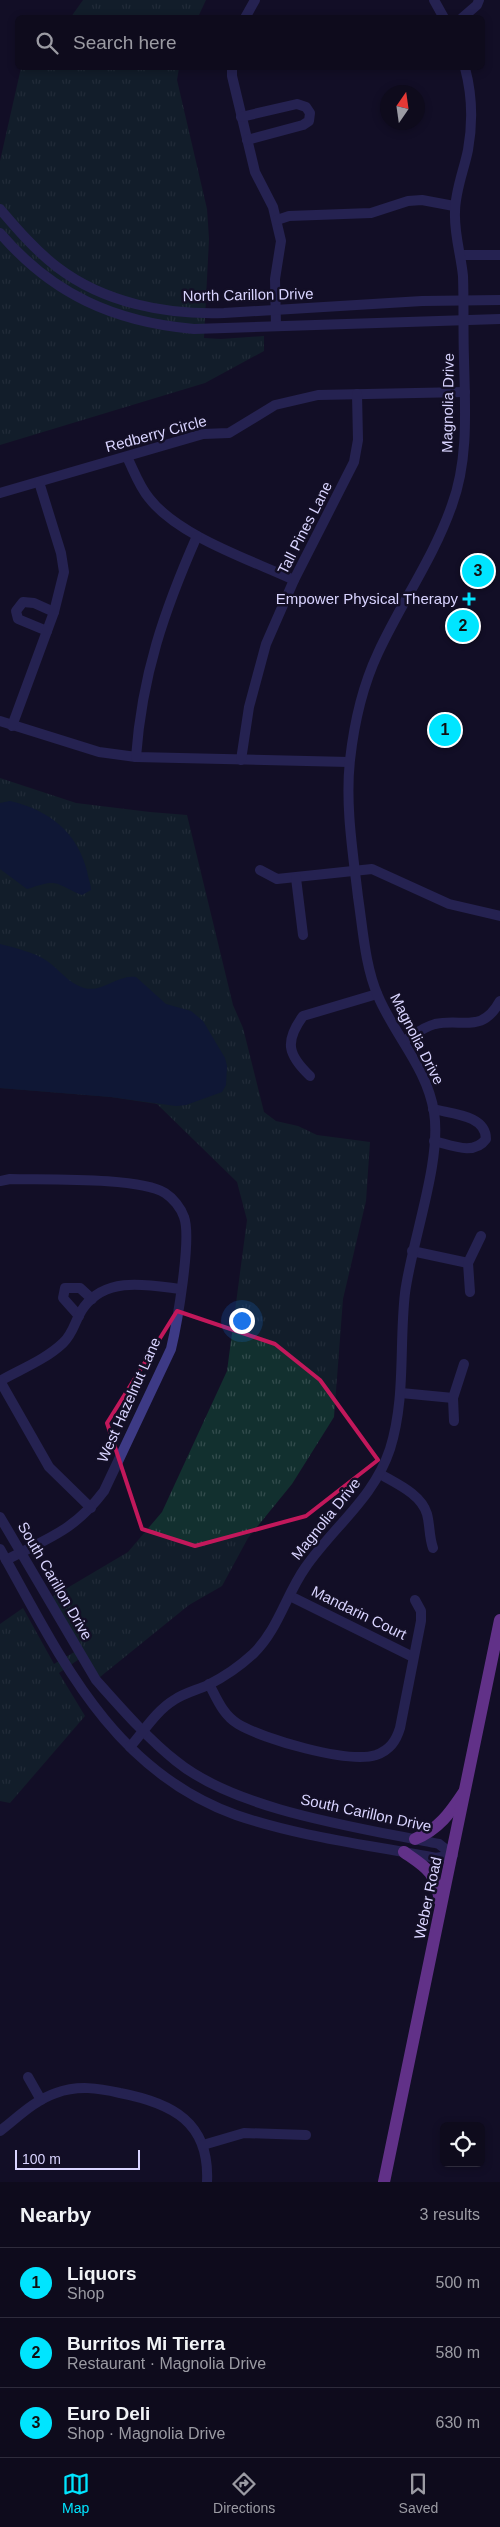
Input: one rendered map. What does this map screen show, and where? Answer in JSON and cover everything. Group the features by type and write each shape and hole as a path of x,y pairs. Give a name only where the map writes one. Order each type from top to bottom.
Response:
{"main road":[{"name":"Weber Road","path":"384,2182 468,1785 500,1620"},
{"path":"415,1839 429,1833 445,1820 468,1785"},
{"path":"404,1852 431,1871 437,1882 442,1909"}],"street":[{"path":"248,15 255,0"},
{"path":"434,0 442,15"},
{"path":"465,15 477,5 479,0"},
{"path":"232,70 255,172 277,220 281,241 275,279 276,326"},
{"name":"Magnolia Drive","path":"130,1747 160,1712 175,1698 209,1684 236,1668 256,1651 274,1626 302,1572 367,1496 380,1474 397,1421 401,1393 405,1295 434,1142 434,1109 428,1090 377,994 364,942 355,872 349,791 349,762 354,732 368,677 454,503 464,448 463,300 460,255 455,233 454,206 469,148 472,116 469,83 466,70"},
{"path":"242,117 297,104 306,107 310,113 309,121 303,126 247,140"},
{"path":"277,220 289,216 371,213 408,200 422,200 454,206"},
{"name":"North Carillon Drive","path":"0,209 28,242 58,268 93,288 128,302 194,314 463,300 500,300"},
{"name":"North Carillon Drive","path":"0,233 27,262 56,284 87,302 123,317 157,326 194,329 500,319"},
{"path":"460,255 500,255"},
{"name":"Redberry Circle","path":"0,493 203,434 229,433 275,405 295,398 318,395 464,392"},
{"name":"Tall Pines Lane","path":"241,760 256,673 266,644 294,580 354,462 358,440 356,394"},
{"path":"127,457 149,498 164,514 197,536 294,580"},
{"path":"12,726 54,612 64,572 61,554 39,482"},
{"path":"136,757 141,707 155,644 177,582 197,536"},
{"path":"47,631 18,619 16,611 23,602 34,603 54,612"},
{"path":"0,721 99,752 136,757 349,762"},
{"path":"260,870 277,879 372,869 449,904 500,916"},
{"path":"296,878 303,935"},
{"path":"310,1076 295,1062 291,1045 293,1033 303,1016 377,994"},
{"path":"404,1042 431,1025 481,1022 490,1016 500,1001"},
{"path":"434,1109 472,1119 484,1126 486,1139 477,1148 469,1149 434,1142"},
{"name":"West Hazelnut Lane","path":"0,1181 10,1179 140,1184 166,1194 177,1204 184,1217 187,1235 171,1349 104,1491 91,1508 67,1529 6,1560"},
{"path":"470,1292 468,1263 481,1236"},
{"path":"412,1251 468,1263"},
{"path":"91,1508 49,1467 0,1381 50,1354 73,1331 79,1316 92,1299 106,1290 130,1283 180,1288"},
{"path":"79,1316 63,1298 65,1288 73,1286 80,1288 92,1299"},
{"path":"454,1421 453,1398 464,1364"},
{"path":"401,1393 453,1398"},
{"path":"380,1474 410,1492 421,1503 427,1514 429,1537 433,1548"},
{"name":"South Carillon Drive","path":"0,1517 96,1680 144,1731 177,1762 208,1782 246,1798 290,1812 439,1844 453,1855"},
{"name":"South Carillon Drive","path":"0,1549 70,1674 90,1704 149,1765 187,1791 235,1814 282,1828 436,1858 453,1855"},
{"name":"Mandarin Court","path":"290,1596 413,1657"},
{"name":"Mandarin Court","path":"209,1684 220,1707 238,1724 295,1745 362,1758 387,1749 396,1740 400,1728 413,1657 422,1621 421,1611 415,1600"},
{"path":"28,2077 40,2100"},
{"path":"0,2131 40,2100 57,2092 82,2087 152,2100 176,2111 190,2124 203,2145 207,2164 207,2182"},
{"path":"203,2145 244,2133 306,2135"}],"highlighted area":[{"path":"177,1311 275,1344 320,1380 378,1460 306,1516 195,1546 142,1529 107,1423"}],"green space":[{"path":"83,0 206,0 199,15 72,15"},
{"path":"21,70 179,70 177,80 207,209 209,239 204,338 221,339 264,336 264,351 205,383 0,445 0,161"},
{"path":"0,778 76,803 187,815 233,1005 243,1028 264,1112 276,1121 298,1126 317,1135 370,1142 366,1201 343,1299 334,1417 292,1484 248,1538 222,1586 189,1605 100,1677 85,1655 59,1673 85,1716 10,1803 0,1801 0,1624 23,1608 54,1664 81,1648 52,1597 128,1552 162,1512 227,1371 247,1220 237,1182 157,1104 111,1097 0,1088"}],"water":[{"path":"10,801 37,810 59,824 76,844 87,871 91,890 82,895 56,883 27,889 0,869 0,803"},
{"path":"0,944 42,958 73,983 84,988 98,988 123,978 136,977 166,1004 191,1011 203,1021 225,1058 227,1066 226,1085 222,1092 186,1105 176,1106 111,1097 0,1088"}],"place":[{"name":"Euro Deli","path":"478,571"},
{"name":"Empower Physical Therapy","path":"469,599"},
{"name":"Burritos Mi Tierra","path":"463,626"},
{"name":"Liquors","path":"445,730"}]}
